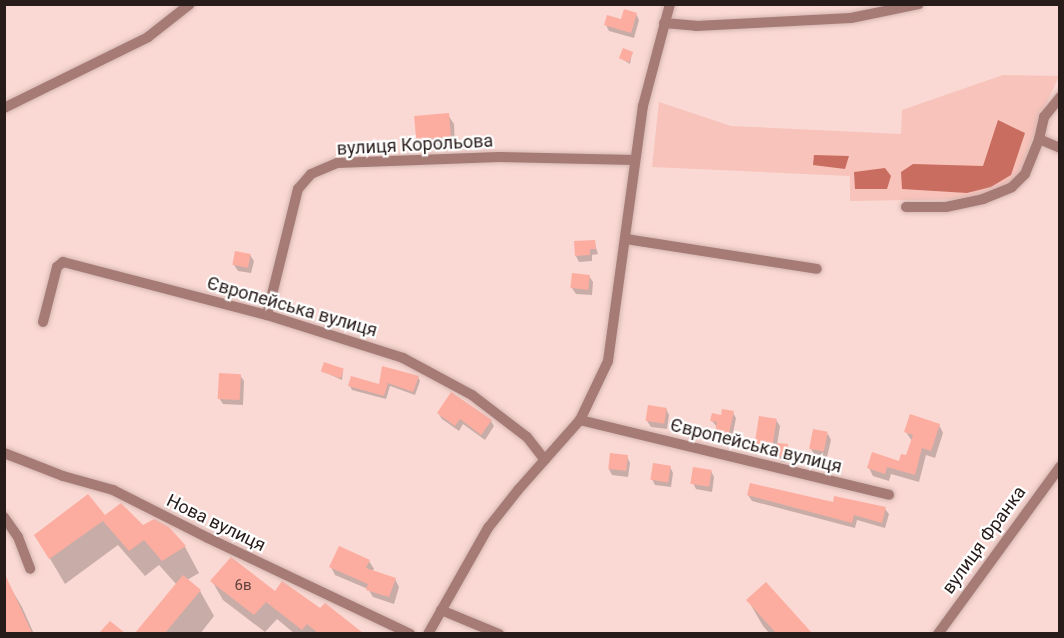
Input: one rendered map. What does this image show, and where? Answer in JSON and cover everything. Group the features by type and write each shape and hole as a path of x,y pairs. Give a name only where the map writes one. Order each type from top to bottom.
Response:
{"street":[{"path":"5,106 148,37 190,4"},
{"path":"428,633 488,528 580,420 608,361 643,106 670,4"},
{"path":"664,23 696,26 851,18 919,4"},
{"path":"906,207 946,207 983,199 1012,187 1025,174 1039,139 1044,117 1059,98"},
{"path":"1039,139 1059,148"},
{"name":"вулиця Корольова","path":"267,315 298,189 311,174 337,163 499,157 635,160"},
{"path":"626,239 817,269"},
{"name":"Європейська вулиця","path":"43,322 57,267 63,262 267,315 403,358 472,395 527,437 545,460"},
{"name":"Європейська вулиця","path":"580,420 889,495"},
{"name":"Нова вулиця","path":"4,453 63,477 113,490 204,537 410,633"},
{"name":"вулиця Франка","path":"938,633 1059,466"},
{"path":"4,517 18,537 30,569"},
{"path":"441,610 499,633"}],"shaded area":[{"path":"1003,75 1059,76 1041,115 1022,169 1008,184 968,199 850,201 850,176 652,167 659,102 731,126 901,134 902,110"},
{"path":"998,120 1025,133 1011,175 991,187 967,193 902,189 901,172 913,164 983,166"},
{"path":"814,155 849,156 845,169 813,165"},
{"path":"885,168 891,176 887,189 855,189 854,172"}],"building":[{"path":"624,9 637,13 631,33 604,25 607,15 621,19"},
{"path":"623,48 633,52 629,62 619,58"},
{"path":"449,113 451,137 416,140 414,116"},
{"path":"595,240 596,249 590,249 590,255 575,256 574,241"},
{"path":"235,251 251,254 248,268 232,265"},
{"path":"572,273 590,275 588,290 570,288"},
{"path":"324,362 344,369 341,378 321,371"},
{"path":"382,366 419,376 413,392 388,383 384,396 348,386 351,376 379,384"},
{"path":"219,373 241,374 240,400 218,399"},
{"path":"451,392 492,420 481,435 460,419 455,426 437,413"},
{"path":"648,405 667,408 664,424 645,421"},
{"path":"722,409 734,411 728,438 714,435 717,422 710,421 712,413 721,415"},
{"path":"910,414 940,424 931,451 922,448 915,475 887,467 885,474 867,468 872,452 899,461 901,454 906,455 913,435 904,432"},
{"path":"759,416 777,419 772,446 755,444"},
{"path":"813,429 828,432 824,451 809,449"},
{"path":"777,443 788,444 787,457 776,456"},
{"path":"610,453 628,455 626,471 608,469"},
{"path":"653,463 671,466 668,483 650,480"},
{"path":"693,467 712,470 709,487 690,484"},
{"path":"750,483 833,502 834,496 886,507 882,523 854,515 852,523 747,495"},
{"path":"88,494 105,515 121,503 143,525 154,519 169,527 186,546 162,561 144,540 129,551 103,521 49,559 34,535"},
{"path":"339,546 370,560 366,568 396,578 389,597 366,590 368,584 329,567"},
{"path":"231,557 275,591 282,581 320,608 325,603 363,633 318,633 307,624 302,630 266,602 254,615 210,581"},
{"path":"4,572 32,633 6,633 4,630"},
{"path":"183,575 201,590 165,633 135,633"},
{"path":"766,582 812,633 776,633 746,600"},
{"path":"110,621 125,633 99,633"}]}
